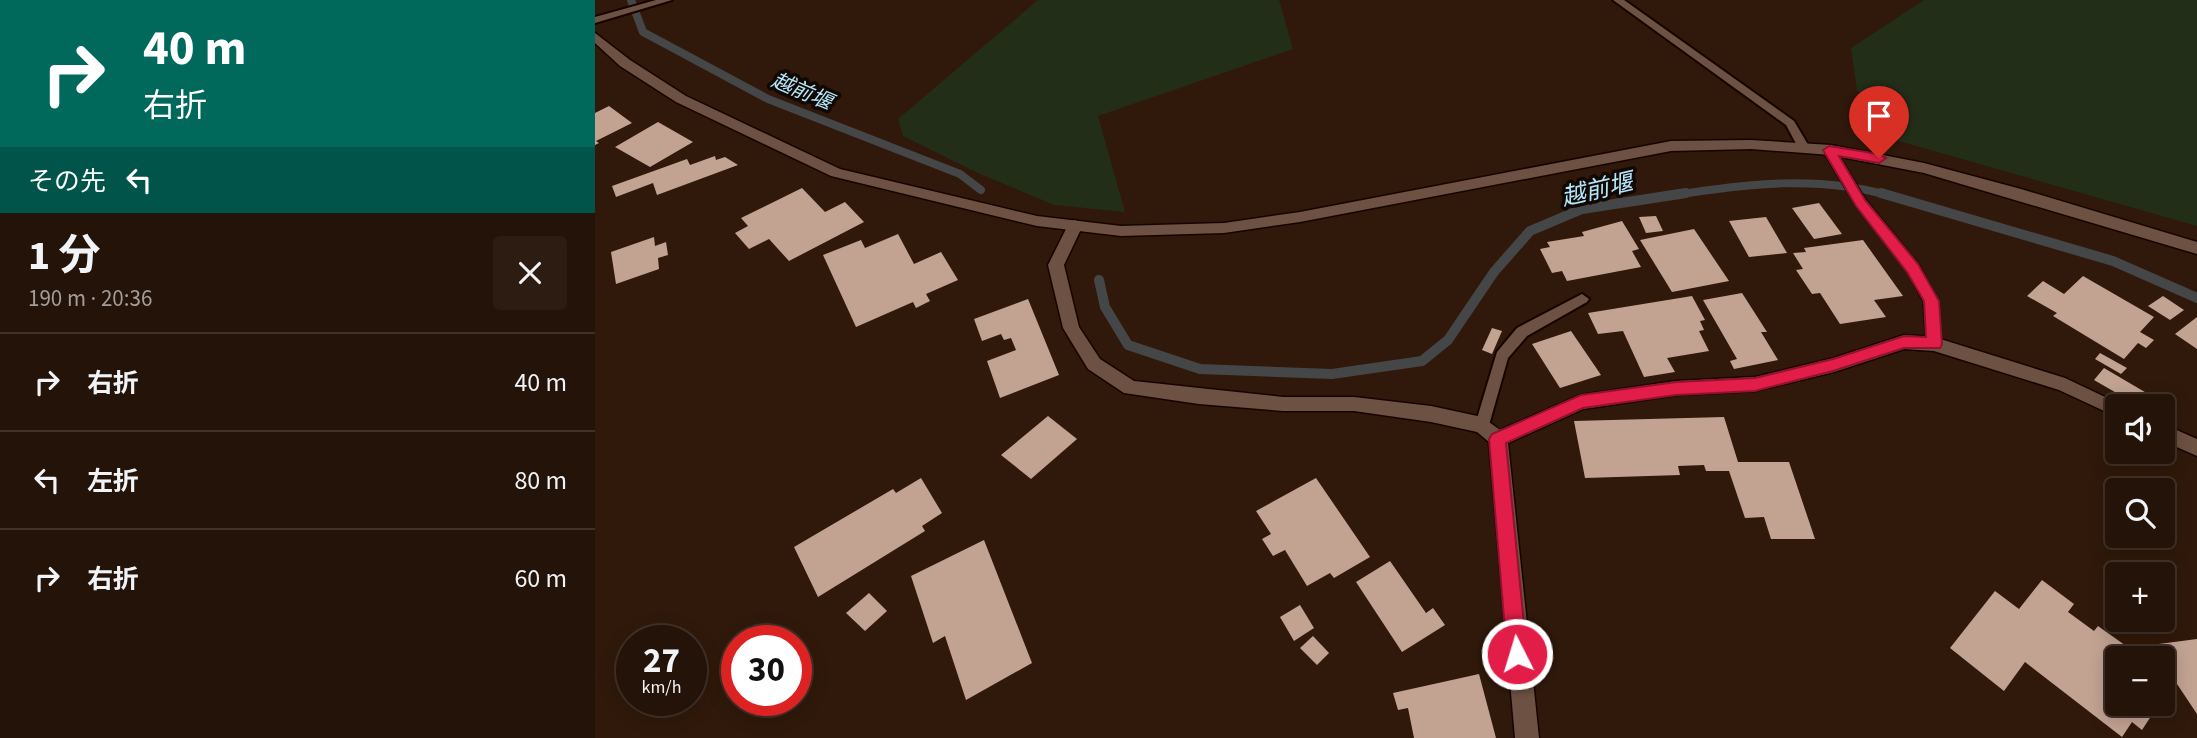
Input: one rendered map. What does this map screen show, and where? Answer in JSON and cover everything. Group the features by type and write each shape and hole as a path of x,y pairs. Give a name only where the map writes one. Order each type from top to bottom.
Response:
{"street":[{"path":"595,37 625,63 681,99 836,173 1037,221 1121,231 1224,228 1300,218 1671,146 1720,144 1829,150 1879,158 2005,189 2197,248"},
{"path":"1075,226 1056,265 1071,328 1094,364 1131,388 1283,404 1354,404 1431,414 1490,432 1581,402 1676,388 1755,384 1833,365 1904,342 1934,344 2065,385 2105,404"},
{"path":"1490,432 1521,708 1527,738"},
{"path":"2175,438 2197,448"}],"lane":[{"path":"595,20 667,0"},
{"path":"1618,0 1790,123 1804,148"},
{"path":"1829,150 1861,203 1913,268 1931,301 1934,344"},
{"path":"1490,432 1502,356 1522,332 1582,299"}],"green space":[{"path":"1038,0 1279,0 1293,49 1098,116 1125,212 1054,205 978,173 903,136 898,119"},
{"path":"1924,0 2197,0 2197,226 1892,139 1857,90 1851,48"}],"building":[{"path":"609,106 632,123 596,141 599,143 595,145 595,113"},
{"path":"658,122 693,142 650,167 615,147"},
{"path":"715,156 716,160 725,157 738,165 657,195 653,183 616,197 612,186 687,159 690,165"},
{"path":"802,188 825,212 845,202 864,222 789,261 769,239 749,249 735,233 748,226 741,218"},
{"path":"1819,203 1842,234 1814,239 1792,208"},
{"path":"1656,216 1663,231 1646,233 1639,217"},
{"path":"1766,217 1787,253 1749,257 1729,221"},
{"path":"1622,221 1639,249 1632,251 1641,267 1567,281 1562,271 1552,273 1540,249 1550,247 1547,242 1584,236 1582,232"},
{"path":"1694,229 1729,281 1672,292 1640,240"},
{"path":"898,234 914,264 941,252 958,280 926,294 930,301 916,308 913,302 856,327 823,255 861,240 865,248"},
{"path":"654,237 655,246 666,242 668,255 658,258 659,269 616,284 611,252"},
{"path":"1863,240 1903,296 1874,300 1886,317 1840,324 1820,293 1812,294 1796,270 1803,269 1793,253 1806,252 1804,248"},
{"path":"2083,276 2154,317 2140,332 2154,340 2146,348 2138,343 2124,359 2053,316 2057,313 2027,296 2043,281 2064,294"},
{"path":"1742,293 1767,332 1761,332 1778,360 1734,369 1730,361 1737,359 1703,300"},
{"path":"1692,296 1705,320 1700,321 1704,330 1699,331 1709,351 1667,358 1675,372 1644,377 1623,331 1598,334 1588,313"},
{"path":"2163,296 2184,310 2170,320 2148,306"},
{"path":"1028,299 1059,375 1000,398 987,361 1016,350 1011,338 1004,340 1001,334 982,341 974,319"},
{"path":"2197,317 2197,349 2175,334"},
{"path":"1492,328 1502,331 1492,354 1482,350"},
{"path":"1571,331 1601,375 1560,388 1532,344"},
{"path":"2100,353 2127,368 2121,374 2095,359"},
{"path":"2104,368 2148,394 2118,394 2094,380"},
{"path":"1048,416 1077,439 1031,479 1001,455"},
{"path":"1724,417 1738,462 1789,462 1815,539 1771,539 1764,517 1745,518 1729,471 1706,471 1704,465 1678,466 1680,475 1585,478 1574,421"},
{"path":"921,478 942,513 922,526 925,531 818,597 794,547 893,489 896,493"},
{"path":"1316,478 1370,557 1334,578 1330,573 1307,586 1285,550 1273,556 1262,539 1271,534 1256,511"},
{"path":"984,540 1032,663 966,700 945,636 933,643 911,576"},
{"path":"1390,561 1426,613 1433,608 1445,625 1402,652 1356,582"},
{"path":"2042,580 2074,604 2068,612 2094,631 2098,626 2126,646 2105,646 2105,716 2151,716 2142,730 2132,722 2122,737 2025,662 2004,691 1950,648 1995,591 2019,609"},
{"path":"869,593 887,611 865,631 846,613"},
{"path":"1300,605 1314,628 1294,641 1280,617"},
{"path":"1313,636 1329,653 1317,665 1300,648"},
{"path":"2197,639 2197,714 2175,681 2175,646 2151,645"},
{"path":"1479,674 1496,738 1414,738 1408,708 1398,710 1393,693"}],"waterway":[{"name":"越前堰","path":"631,0 643,32 768,99 960,174 981,190"},
{"name":"越前堰","path":"1675,195 1781,183 1834,185 1887,195"},
{"name":"越前堰","path":"1099,280 1105,307 1128,345 1200,369 1332,374 1422,361 1448,340 1494,272 1530,231 1582,209 1686,193"},
{"name":"越前堰","path":"1881,193 2113,261 2197,298"}],"route":[{"path":"1517,654 1498,439 1581,402 1676,388 1755,384 1833,365 1904,342 1934,344 1931,301 1913,268 1861,203 1829,150 1879,158"}]}
